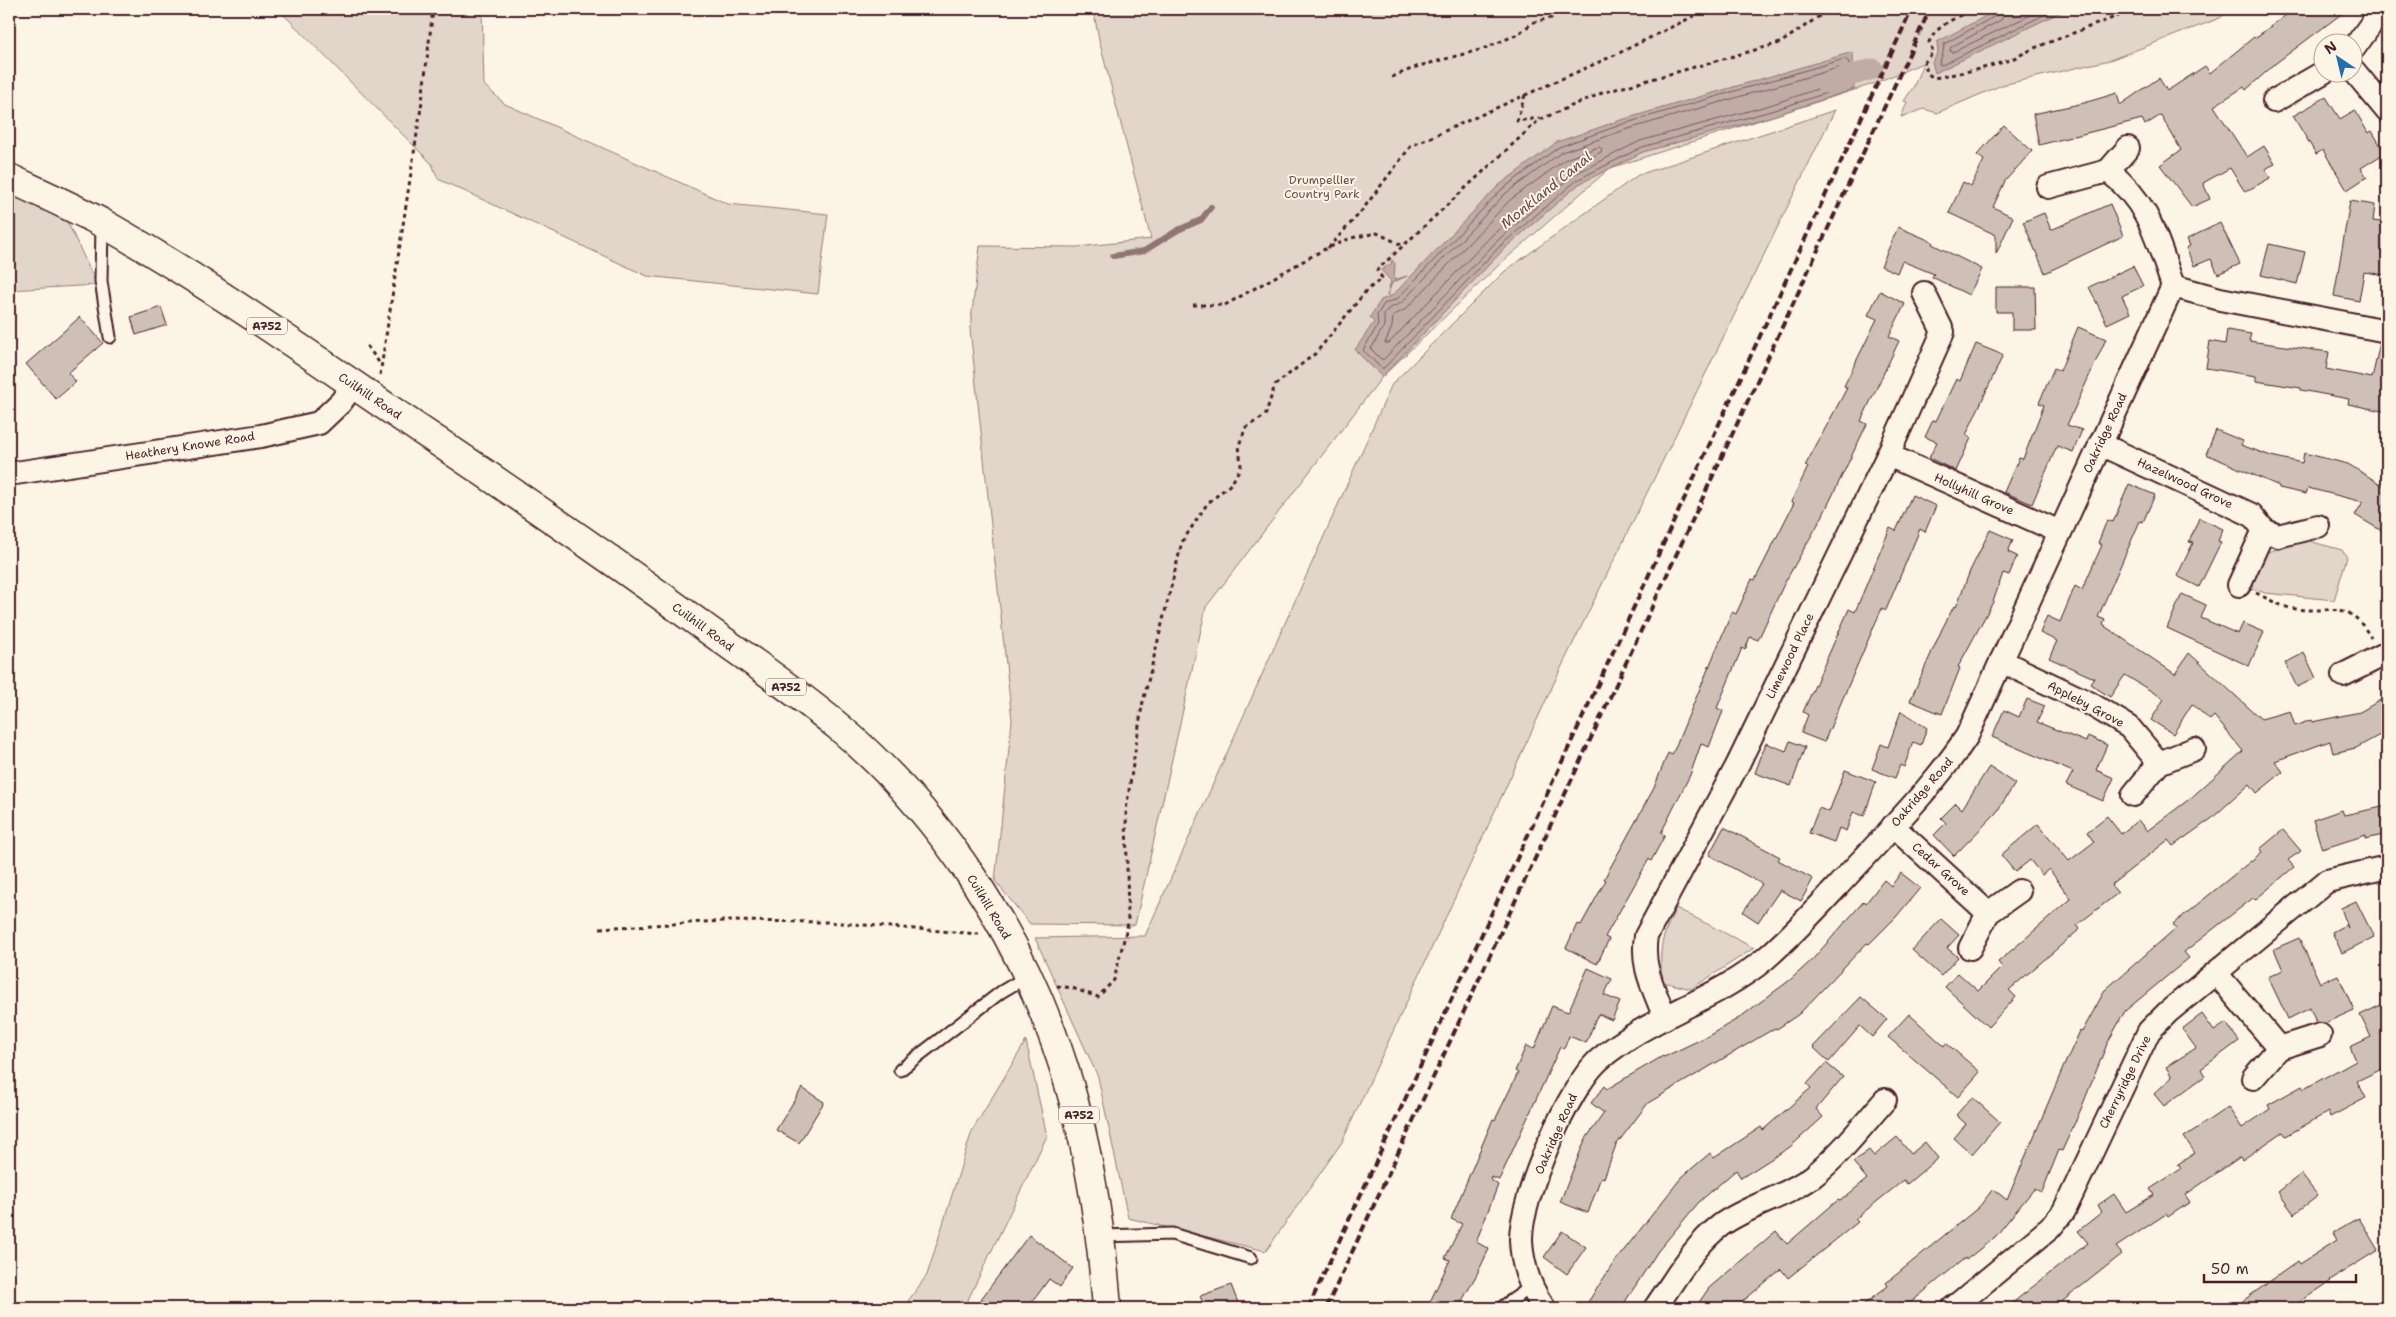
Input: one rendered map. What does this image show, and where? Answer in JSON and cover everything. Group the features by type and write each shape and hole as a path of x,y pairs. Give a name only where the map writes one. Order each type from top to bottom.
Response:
{"main road":[{"name":"Cuilhill Road","path":"9,178 102,223 196,279 523,498 675,606 838,726 884,770 934,825 972,878 1006,934 1050,1024 1074,1094 1090,1163 1101,1236 1107,1308"}],"street":[{"path":"2364,35 2372,24"},
{"path":"2274,101 2314,78"},
{"path":"2363,82 2387,111"},
{"path":"2048,187 2108,171 2128,148"},
{"path":"2108,171 2126,186 2141,204 2149,218 2173,286 2220,299 2387,331"},
{"name":"Oakridge Road","path":"1544,1308 1531,1287 1522,1255 1525,1207 1569,1100 1585,1074 1600,1059 1665,1018 1712,993 1763,960 1790,936 1943,771 1966,736 2173,286"},
{"name":"Limewood Place","path":"1665,1018 1647,970 1644,954 1646,936 1737,766 1888,455 1943,332 1924,293"},
{"name":"Heathery Knowe Road","path":"9,474 261,436 319,424 341,402 353,385"},
{"name":"Hazelwood Grove","path":"2100,444 2234,506 2252,516 2264,530"},
{"name":"Hollyhill Grove","path":"1888,455 2060,532"},
{"path":"2239,585 2264,530 2278,536 2318,526"},
{"path":"2343,675 2384,655"},
{"name":"Appleby Grove","path":"2001,661 2089,703 2129,727 2159,763"},
{"path":"2133,795 2159,763 2194,749"},
{"name":"Cedar Grove","path":"1893,826 1988,913"},
{"name":"Cherryridge Drive","path":"1954,1308 2050,1228 2064,1211 2149,1031 2168,1012 2294,906 2327,881 2387,867"},
{"path":"1970,948 1988,913 2019,891"},
{"path":"2216,973 2279,1048"},
{"path":"2253,1078 2279,1048 2320,1035"},
{"path":"1655,1308 1692,1254 1711,1233 1735,1217 1796,1189 1813,1176 1885,1100"}],"lane":[{"path":"102,223 101,281 110,337"},
{"path":"900,1070 1001,992 1028,976"},
{"path":"1101,1236 1172,1234 1251,1258"},
{"path":"1500,1308 1531,1287"}],"path":[{"path":"376,401 422,101 433,9"},
{"path":"1392,77 1419,66 1468,53 1516,36 1534,22 1551,18 1562,9"},
{"path":"1328,248 1360,213 1411,146 1615,55 1708,9"},
{"path":"1525,94 1516,121 1542,118 1602,92 1780,43 1830,9"},
{"path":"1976,9 1960,15 1938,29 1931,37 1929,42 1932,52 1924,63 1928,74 1934,78 1980,69 2010,60 2037,46 2136,9"},
{"path":"1028,976 1045,985 1072,988 1098,997 1114,980 1128,923 1126,810 1140,716 1182,542 1207,504 1232,483 1241,466 1239,445 1246,427 1265,416 1275,385 1316,353 1366,292 1382,278 1377,270 1542,118"},
{"path":"1193,306 1226,305 1328,248 1351,238 1377,233 1404,246"},
{"path":"367,346 382,365"},
{"path":"2239,585 2287,608 2346,611 2360,620 2384,655"},
{"path":"600,928 723,921 827,922 885,925 951,933 1006,934"}],"green space":[{"path":"278,9 482,9 484,85 505,104 728,204 828,214 818,294 647,276 438,179 432,164"},
{"name":"Drumpellier Country Park","path":"1093,9 2231,9 2220,18 2110,60 2002,85 1937,113 1924,109 1901,117 1907,102 1904,101 1914,86 1923,63 1870,85 1610,168 1500,264 1382,377 1206,607 1135,925 1030,924 995,881 1012,720 970,329 980,246 1077,247 1151,239 1100,44"},
{"path":"1835,110 1560,670 1342,1142 1266,1251 1128,1218 1098,1077 1035,938 1145,936 1392,384 1505,271 1638,175"},
{"path":"9,192 68,223 97,285 9,290"},
{"path":"2309,541 2342,550 2347,557 2334,600 2265,593 2248,587 2263,553"},
{"path":"1676,908 1754,948 1691,989 1663,982 1662,944"},
{"path":"1026,1041 1047,1136 964,1308 903,1308 927,1275 972,1131"}],"water":[{"path":"1999,9 2067,9 1935,73 1932,62 1938,52 1937,42"},
{"path":"1853,52 1854,89 1773,116 1643,152 1579,184 1504,249 1382,377 1355,350 1374,322 1370,317 1381,300 1393,295 1498,186 1557,142 1621,120"},
{"path":"1392,260 1395,264 1394,280 1407,276 1392,283 1387,296 1391,281 1381,270 1391,264"}],"building":[{"path":"2294,9 2348,9 2317,32 2314,32 2314,34 2276,63 2246,90 2244,87 2214,106 2247,157 2264,146 2275,164 2265,169 2270,178 2245,192 2230,168 2203,183 2210,199 2192,207 2160,165 2181,150 2161,115 2145,125 2142,119 2039,145 2033,114 2084,103 2117,93 2120,105 2159,78 2167,91 2205,66 2210,73"},
{"path":"2326,97 2340,119 2355,110 2368,133 2372,131 2385,153 2361,168 2367,177 2347,190 2323,150 2316,154 2293,116"},
{"path":"2004,125 2032,151 2005,181 1993,207 2013,217 1996,254 1996,235 1949,213 1963,182 1971,186 1984,160 1977,155"},
{"path":"2350,201 2375,205 2373,221 2387,223 2385,275 2364,272 2359,301 2334,296"},
{"path":"2110,204 2123,236 2045,273 2023,222 2044,213 2051,230"},
{"path":"2220,223 2240,264 2218,274 2211,259 2194,266 2186,248 2190,246 2187,239"},
{"path":"1898,227 1933,242 1932,244 1982,269 1969,295 1932,277 1934,274 1902,261 1897,273 1881,266"},
{"path":"2269,244 2305,252 2297,284 2261,275"},
{"path":"2133,266 2143,286 2122,296 2130,313 2107,324 2089,287"},
{"path":"1996,287 2035,287 2036,330 2012,330 2012,312 1996,312"},
{"path":"1880,291 1905,304 1889,336 1899,341 1861,421 1867,424 1822,517 1784,584 1758,640 1750,637 1745,650 1742,648 1717,708 1723,711 1709,747 1701,744 1690,775 1661,833 1665,835 1651,861 1649,859 1605,937 1609,939 1597,964 1566,948 1577,924 1581,925 1606,880 1604,879 1654,788 1668,753 1672,755 1732,612 1736,614 1752,579 1755,580 1794,503 1791,502 1808,467 1805,466 1847,388 1844,386 1877,319 1868,315"},
{"path":"161,307 167,325 136,335 131,317"},
{"path":"80,317 103,343 68,373 76,382 56,399 26,364"},
{"path":"2078,327 2106,339 2067,425 2082,430 2073,452 2057,446 2032,504 2004,492 2019,458 2023,459 2044,405 2039,403 2054,368 2060,371"},
{"path":"2227,330 2251,334 2249,341 2329,352 2326,369 2372,378 2380,343 2387,344 2387,412 2348,404 2349,399 2301,390 2301,388 2256,381 2256,376 2206,368 2210,341 2225,344"},
{"path":"1976,344 2003,355 1966,435 1971,438 1956,471 1929,458 1937,442 1925,437 1933,420 1936,421 1956,379 1960,381"},
{"path":"2216,430 2243,441 2241,445 2271,456 2302,463 2304,453 2348,464 2387,488 2387,534 2355,515 2363,502 2308,488 2306,494 2279,488 2279,486 2206,454"},
{"path":"2129,484 2155,495 2143,522 2140,521 2098,617 2105,620 2103,625 2175,674 2189,653 2261,719 2290,711 2295,726 2311,720 2312,722 2360,712 2387,696 2387,731 2356,748 2333,753 2330,741 2275,761 2283,772 2257,793 2250,784 2211,819 2173,846 2168,840 2111,885 2118,893 2077,925 2080,929 2009,990 2016,997 1988,1027 1945,987 1958,973 1978,991 2002,967 1998,962 2071,899 2049,869 2042,875 2030,860 2015,872 2001,855 2038,824 2069,861 2094,842 2087,832 2107,816 2121,834 2138,820 2147,831 2192,797 2243,751 2214,716 2210,720 2192,704 2173,734 2151,720 2164,699 2125,675 2110,697 2090,684 2094,678 2049,658 2057,641 2040,633 2047,616 2060,622 2075,586 2082,590 2102,545 2098,543 2107,520 2113,522"},
{"path":"1912,495 1936,506 1925,532 1920,529 1886,610 1882,608 1824,742 1801,733 1808,715 1803,712 1849,609 1855,612 1890,528 1896,531"},
{"path":"2199,518 2223,529 2218,541 2221,542 2199,587 2177,576 2193,543 2189,542"},
{"path":"1990,530 2013,540 2008,552 2017,556 2009,575 2003,573 1993,602 1958,667 1960,668 1942,714 1910,701 1942,629 1954,606 1956,607 1970,571"},
{"path":"2182,594 2206,605 2201,618 2238,634 2243,623 2264,632 2249,666 2167,628"},
{"path":"2304,653 2316,678 2297,687 2285,663"},
{"path":"2027,699 2045,706 2037,722 2086,742 2088,736 2107,745 2096,770 2114,778 2103,801 2066,785 2073,772 1992,737 2004,710 2019,717"},
{"path":"1901,711 1927,728 1921,745 1913,742 1904,767 1900,765 1895,778 1872,769 1881,744 1888,747"},
{"path":"1790,741 1805,747 1791,786 1755,773 1766,743 1786,751"},
{"path":"1989,767 2015,784 1996,813 1954,856 1934,835 1946,823 1941,818 1956,803 1962,809"},
{"path":"1845,770 1876,782 1864,816 1853,812 1846,831 1839,828 1834,842 1809,833 1819,808 1829,812"},
{"path":"2387,806 2387,834 2366,839 2366,835 2322,849 2313,820 2342,810 2344,815"},
{"path":"1724,827 1780,857 1778,860 1813,879 1801,901 1780,890 1758,922 1743,912 1762,884 1709,855"},
{"path":"2283,830 2301,851 2288,860 2294,867 2255,900 2253,898 2184,952 2189,958 2125,1011 2107,1044 2081,1109 2062,1151 2059,1150 2042,1192 2034,1189 1995,1237 1966,1260 1965,1258 1904,1308 1859,1308 1888,1286 1886,1283 1979,1207 1993,1189 2007,1200 2080,1031 2082,1032 2105,990 2176,928 2173,924 2262,852 2260,849"},
{"path":"1901,873 1920,888 1896,917 1869,944 1867,943 1799,1014 1777,1029 1775,1028 1648,1103 1616,1145 1604,1178 1601,1177 1588,1213 1560,1202 1585,1140 1604,1113 1591,1103 1604,1086 1607,1089 1663,1056 1708,1036 1739,1018 1790,980 1812,960 1864,901 1866,903 1884,880 1891,886"},
{"path":"2356,901 2374,937 2342,953 2332,932 2345,925 2348,928 2341,908"},
{"path":"1941,919 1959,935 1947,948 1958,957 1941,976 1912,950"},
{"path":"2299,938 2320,983 2338,975 2354,1010 2325,1023 2316,1022 2310,1008 2288,1019 2268,977 2283,970 2274,949"},
{"path":"1588,968 1612,979 1604,995 1620,1002 1612,1020 1598,1014 1586,1043 1569,1036 1564,1049 1560,1047 1499,1180 1491,1177 1490,1179 1498,1185 1476,1242 1489,1249 1477,1274 1458,1308 1427,1308 1450,1260 1445,1258 1462,1224 1451,1219 1493,1119 1495,1120 1518,1073 1515,1071 1526,1046 1534,1049 1552,1006 1568,1012"},
{"path":"1861,997 1887,1019 1872,1037 1860,1026 1829,1062 1813,1047"},
{"path":"2381,1005 2387,1018 2387,1071 2386,1067 2357,1081 2366,1098 2330,1117 2328,1112 2286,1136 2283,1132 2242,1160 2240,1157 2185,1195 2190,1202 2168,1217 2166,1214 2116,1247 2122,1254 2054,1308 2006,1308 2088,1243 2078,1231 2102,1212 2098,1205 2114,1194 2126,1212 2154,1195 2150,1189 2181,1169 2178,1164 2195,1153 2184,1137 2228,1107 2242,1128 2270,1109 2268,1105 2302,1086 2304,1089 2356,1060 2350,1047 2371,1037 2360,1015"},
{"path":"1909,1014 1944,1046 1946,1043 1980,1072 1958,1097 1888,1037"},
{"path":"2202,1014 2214,1031 2226,1023 2239,1041 2201,1069 2205,1076 2164,1106 2154,1094 2172,1077 2166,1067 2196,1048 2182,1029"},
{"path":"1826,1063 1843,1077 1816,1109 1823,1117 1790,1147 1741,1178 1736,1170 1699,1202 1658,1251 1621,1308 1584,1308 1613,1264 1681,1178 1710,1153 1714,1158 1761,1127 1763,1130 1811,1088 1807,1084"},
{"path":"802,1088 824,1102 799,1143 776,1130"},
{"path":"1972,1097 2000,1122 1972,1154 1954,1138 1966,1124 1956,1115"},
{"path":"1897,1137 1911,1154 1925,1142 1938,1158 1907,1184 1904,1180 1855,1219 1858,1222 1788,1278 1781,1269 1735,1308 1695,1308 1709,1288 1776,1231 1787,1244 1838,1200 1840,1201 1867,1179 1853,1162 1869,1150 1874,1156"},
{"path":"2301,1174 2318,1196 2294,1214 2278,1192"},
{"path":"2359,1218 2378,1250 2330,1280 2291,1308 2233,1308 2298,1261 2300,1264 2337,1240 2333,1233"},
{"path":"1562,1231 1586,1247 1567,1274 1544,1257"},
{"path":"1029,1235 1073,1268 1060,1287 1049,1279 1028,1308 994,1308 981,1299"},
{"path":"1231,1285 1240,1308 1205,1308 1200,1296"}],"waterway":[{"name":"Monkland Canal","path":"1826,83 1873,69"},
{"path":"1113,256 1144,251 1178,230 1201,220 1211,207"}],"railway":[{"path":"1308,1308 1912,9"},
{"path":"1326,1308 1930,9"}]}
